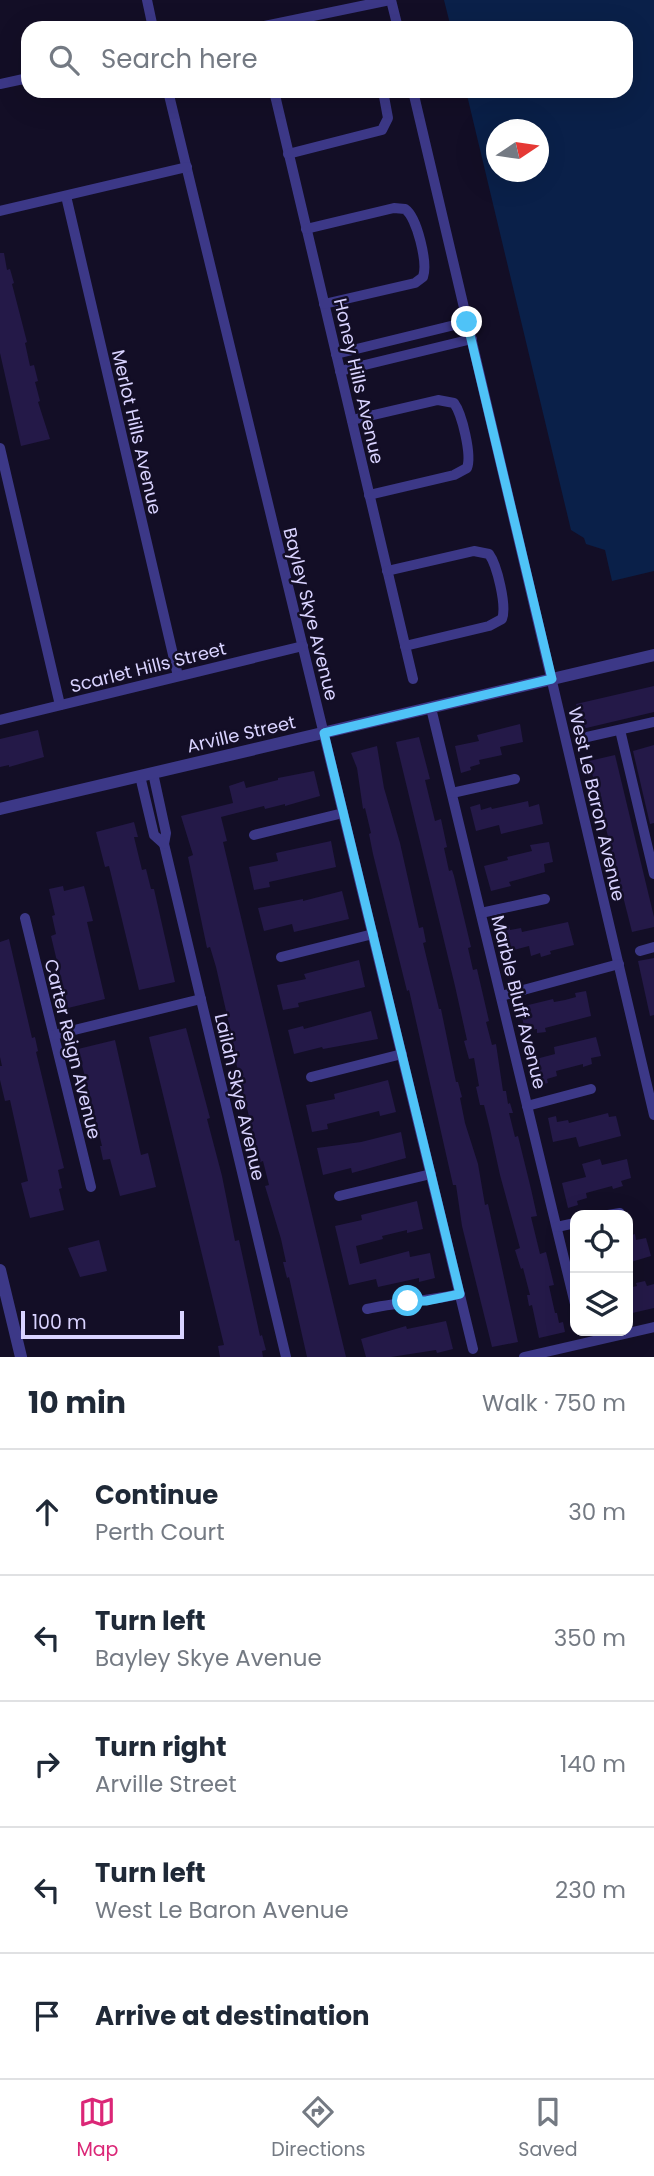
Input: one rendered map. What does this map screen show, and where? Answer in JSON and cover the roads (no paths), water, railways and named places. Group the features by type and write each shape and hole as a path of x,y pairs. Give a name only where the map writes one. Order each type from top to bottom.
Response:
{"street":[{"path":"147,0 152,21"},
{"path":"289,21 390,0 396,21"},
{"path":"0,84 21,80"},
{"name":"Bayley Skye Avenue","path":"170,98 473,1349"},
{"name":"Honey Hills Avenue","path":"276,98 413,678"},
{"path":"288,153 373,134 386,126 388,118 384,98"},
{"name":"West Le Baron Avenue","path":"415,98 654,1115"},
{"path":"0,211 187,167"},
{"name":"Merlot Hills Avenue","path":"66,196 178,676"},
{"path":"306,229 394,208 407,211 414,220 425,263 422,277 410,284 324,304"},
{"path":"336,354 467,322"},
{"path":"340,371 471,339"},
{"path":"352,420 439,400 452,402 459,412 469,454 467,468 454,475 369,495"},
{"path":"0,448 60,705"},
{"path":"387,571 474,551 487,553 494,563 504,605 502,619 489,626 405,646"},
{"name":"Scarlet Hills Street","path":"0,720 303,646"},
{"name":"Arville Street","path":"0,809 654,655"},
{"name":"Marble Bluff Avenue","path":"431,708 570,1283"},
{"path":"587,737 654,722"},
{"path":"620,730 654,874"},
{"name":"Lailah Skye Avenue","path":"146,775 166,832 164,844 286,1357"},
{"path":"452,793 515,779"},
{"path":"254,835 343,813"},
{"path":"481,914 545,899"},
{"name":"Carter Reign Avenue","path":"25,918 91,1188"},
{"path":"281,957 373,934"},
{"path":"640,951 654,947"},
{"path":"501,996 619,964"},
{"path":"54,1035 201,999"},
{"path":"311,1076 402,1054"},
{"path":"527,1106 591,1089"},
{"path":"339,1196 431,1174"},
{"path":"557,1227 570,1224"},
{"path":"0,1270 21,1357"},
{"path":"367,1309 460,1294"},
{"path":"633,1330 654,1327"},
{"path":"524,1357 583,1336"}],"water":[{"path":"444,0 654,0 654,571 612,581 605,550 586,544 584,538 571,530 488,182 549,182 549,119 486,119 486,175 468,98 633,98 633,21 449,21"}]}
